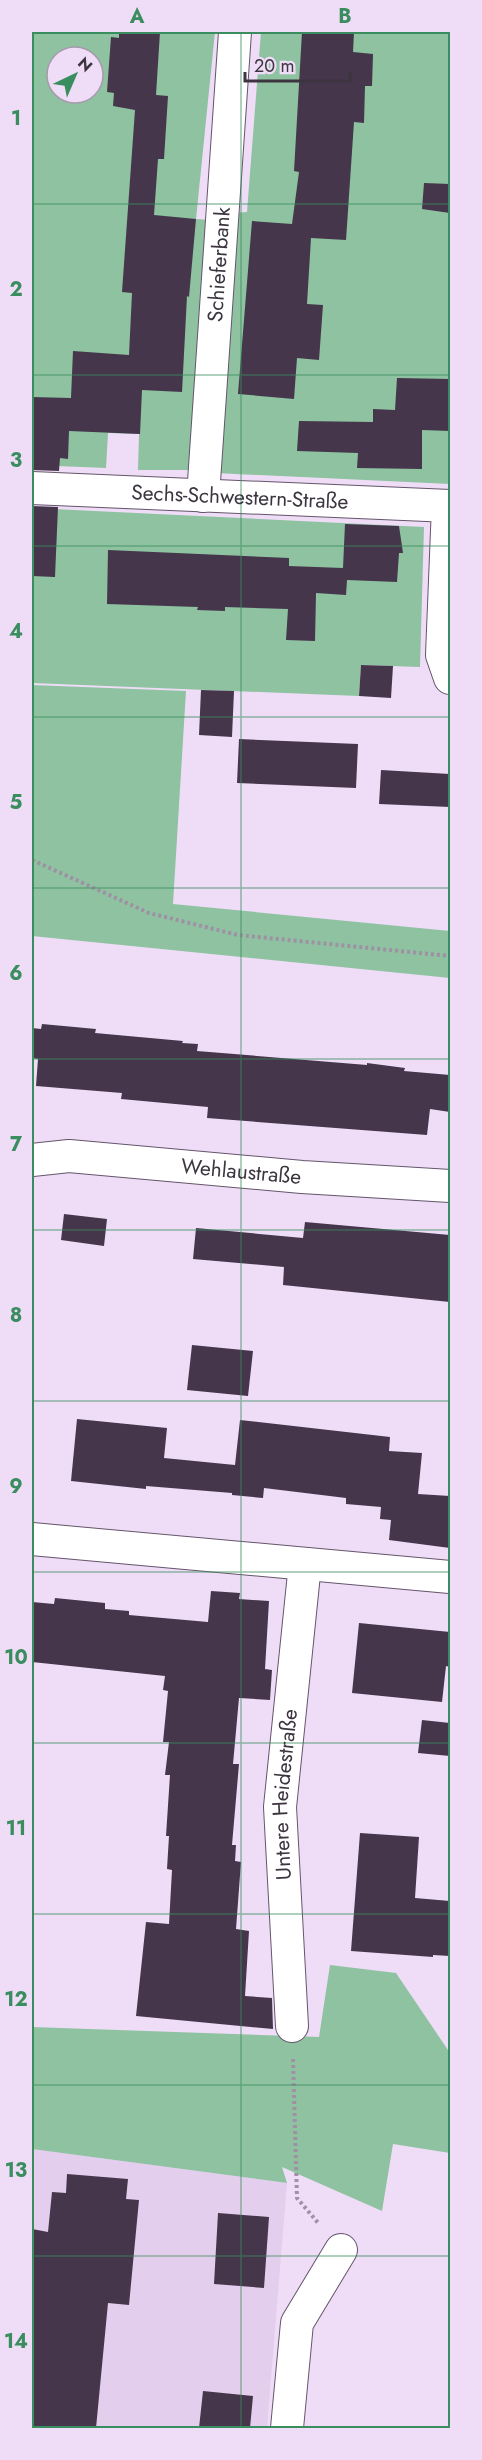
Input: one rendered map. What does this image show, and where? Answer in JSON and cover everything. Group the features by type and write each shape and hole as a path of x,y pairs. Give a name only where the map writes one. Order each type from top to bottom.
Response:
{"street":[{"name":"Schieferbank","path":"202,496 235,32"},
{"name":"Sechs-Schwestern-Straße","path":"32,488 449,506"},
{"path":"449,506 442,655 450,678"},
{"name":"Wehlaustraße","path":"32,1160 69,1156 302,1177 450,1186"},
{"path":"32,1539 450,1577"},
{"name":"Untere Heidestraße","path":"292,2026 280,1807 305,1564"},
{"path":"287,2428 297,2323 340,2250"}],"path":[{"path":"32,860 149,913 238,935 450,956"},
{"path":"292,2026 297,2198 340,2250"}],"shaded area":[{"path":"32,2149 287,2183 267,2428 32,2428"}],"green space":[{"path":"32,32 215,32 196,219 211,220 188,470 138,470 139,434 108,433 106,468 32,465"},
{"path":"261,32 450,32 450,484 215,473 233,213 247,212"},
{"path":"32,508 424,527 420,667 361,665 359,696 32,683"},
{"path":"32,685 186,691 173,904 450,931 450,978 32,936"},
{"path":"330,1965 396,1973 450,2053 450,2153 393,2144 382,2211 282,2167 287,2183 32,2149 32,2027 319,2037"}],"building":[{"path":"119,32 160,32 156,95 168,96 164,159 158,159 154,215 196,219 189,297 187,296 182,392 142,390 140,434 69,431 68,459 60,458 59,471 32,470 32,397 71,398 73,351 129,355 132,293 122,292 135,110 113,106 114,93 107,92 111,37 119,38"},
{"path":"302,32 354,32 353,52 373,54 372,86 365,86 364,123 354,122 346,240 311,238 307,304 323,305 319,360 297,358 294,399 238,394 252,221 292,224 299,172 294,171"},
{"path":"424,183 450,184 450,213 422,209"},
{"path":"397,378 450,379 450,431 422,430 422,469 357,468 358,453 297,451 299,421 373,422 373,409 395,410"},
{"path":"32,506 58,507 55,577 32,576"},
{"path":"345,524 399,526 403,553 399,553 397,582 347,580 346,595 316,593 315,641 286,640 288,609 225,607 225,611 197,610 198,607 107,604 108,550 289,558 289,566 343,568"},
{"path":"361,665 393,666 391,698 359,696"},
{"path":"201,690 234,691 232,737 199,735"},
{"path":"239,739 358,744 356,788 237,783"},
{"path":"381,770 450,774 450,807 379,804"},
{"path":"42,1024 96,1029 95,1033 183,1041 182,1043 198,1044 197,1051 367,1065 367,1063 405,1068 404,1071 450,1075 450,1112 430,1109 427,1135 207,1118 208,1107 121,1099 122,1093 36,1086 38,1059 32,1058 32,1028 41,1029"},
{"path":"64,1214 107,1219 104,1246 61,1240"},
{"path":"305,1222 450,1235 450,1302 283,1285 284,1267 193,1259 196,1228 303,1238"},
{"path":"192,1345 253,1351 248,1396 187,1390"},
{"path":"77,1419 167,1428 164,1458 235,1465 240,1420 390,1437 389,1451 422,1453 418,1494 450,1496 450,1548 389,1540 391,1520 380,1519 381,1507 346,1504 346,1498 264,1488 263,1498 232,1495 232,1493 146,1486 146,1489 71,1481"},
{"path":"211,1591 240,1593 239,1599 269,1601 265,1669 272,1670 270,1700 239,1698 233,1764 239,1764 232,1845 236,1845 235,1861 241,1862 236,1929 249,1931 245,1996 272,1998 273,2029 136,2016 146,1922 169,1924 172,1870 167,1869 169,1836 166,1836 170,1775 165,1775 169,1742 163,1742 168,1691 163,1690 165,1676 32,1662 32,1602 54,1604 55,1598 105,1603 105,1609 129,1611 129,1615 208,1622"},
{"path":"359,1623 450,1632 450,1667 446,1666 442,1702 352,1693"},
{"path":"422,1720 450,1723 450,1756 418,1753"},
{"path":"360,1833 419,1837 415,1898 450,1901 450,1956 433,1955 433,1957 351,1951"},
{"path":"67,2174 128,2179 126,2199 139,2200 129,2305 108,2303 96,2428 32,2428 32,2229 48,2232 52,2192 66,2193"},
{"path":"218,2213 269,2217 264,2288 214,2284"},
{"path":"203,2391 253,2396 250,2428 199,2428"}]}
